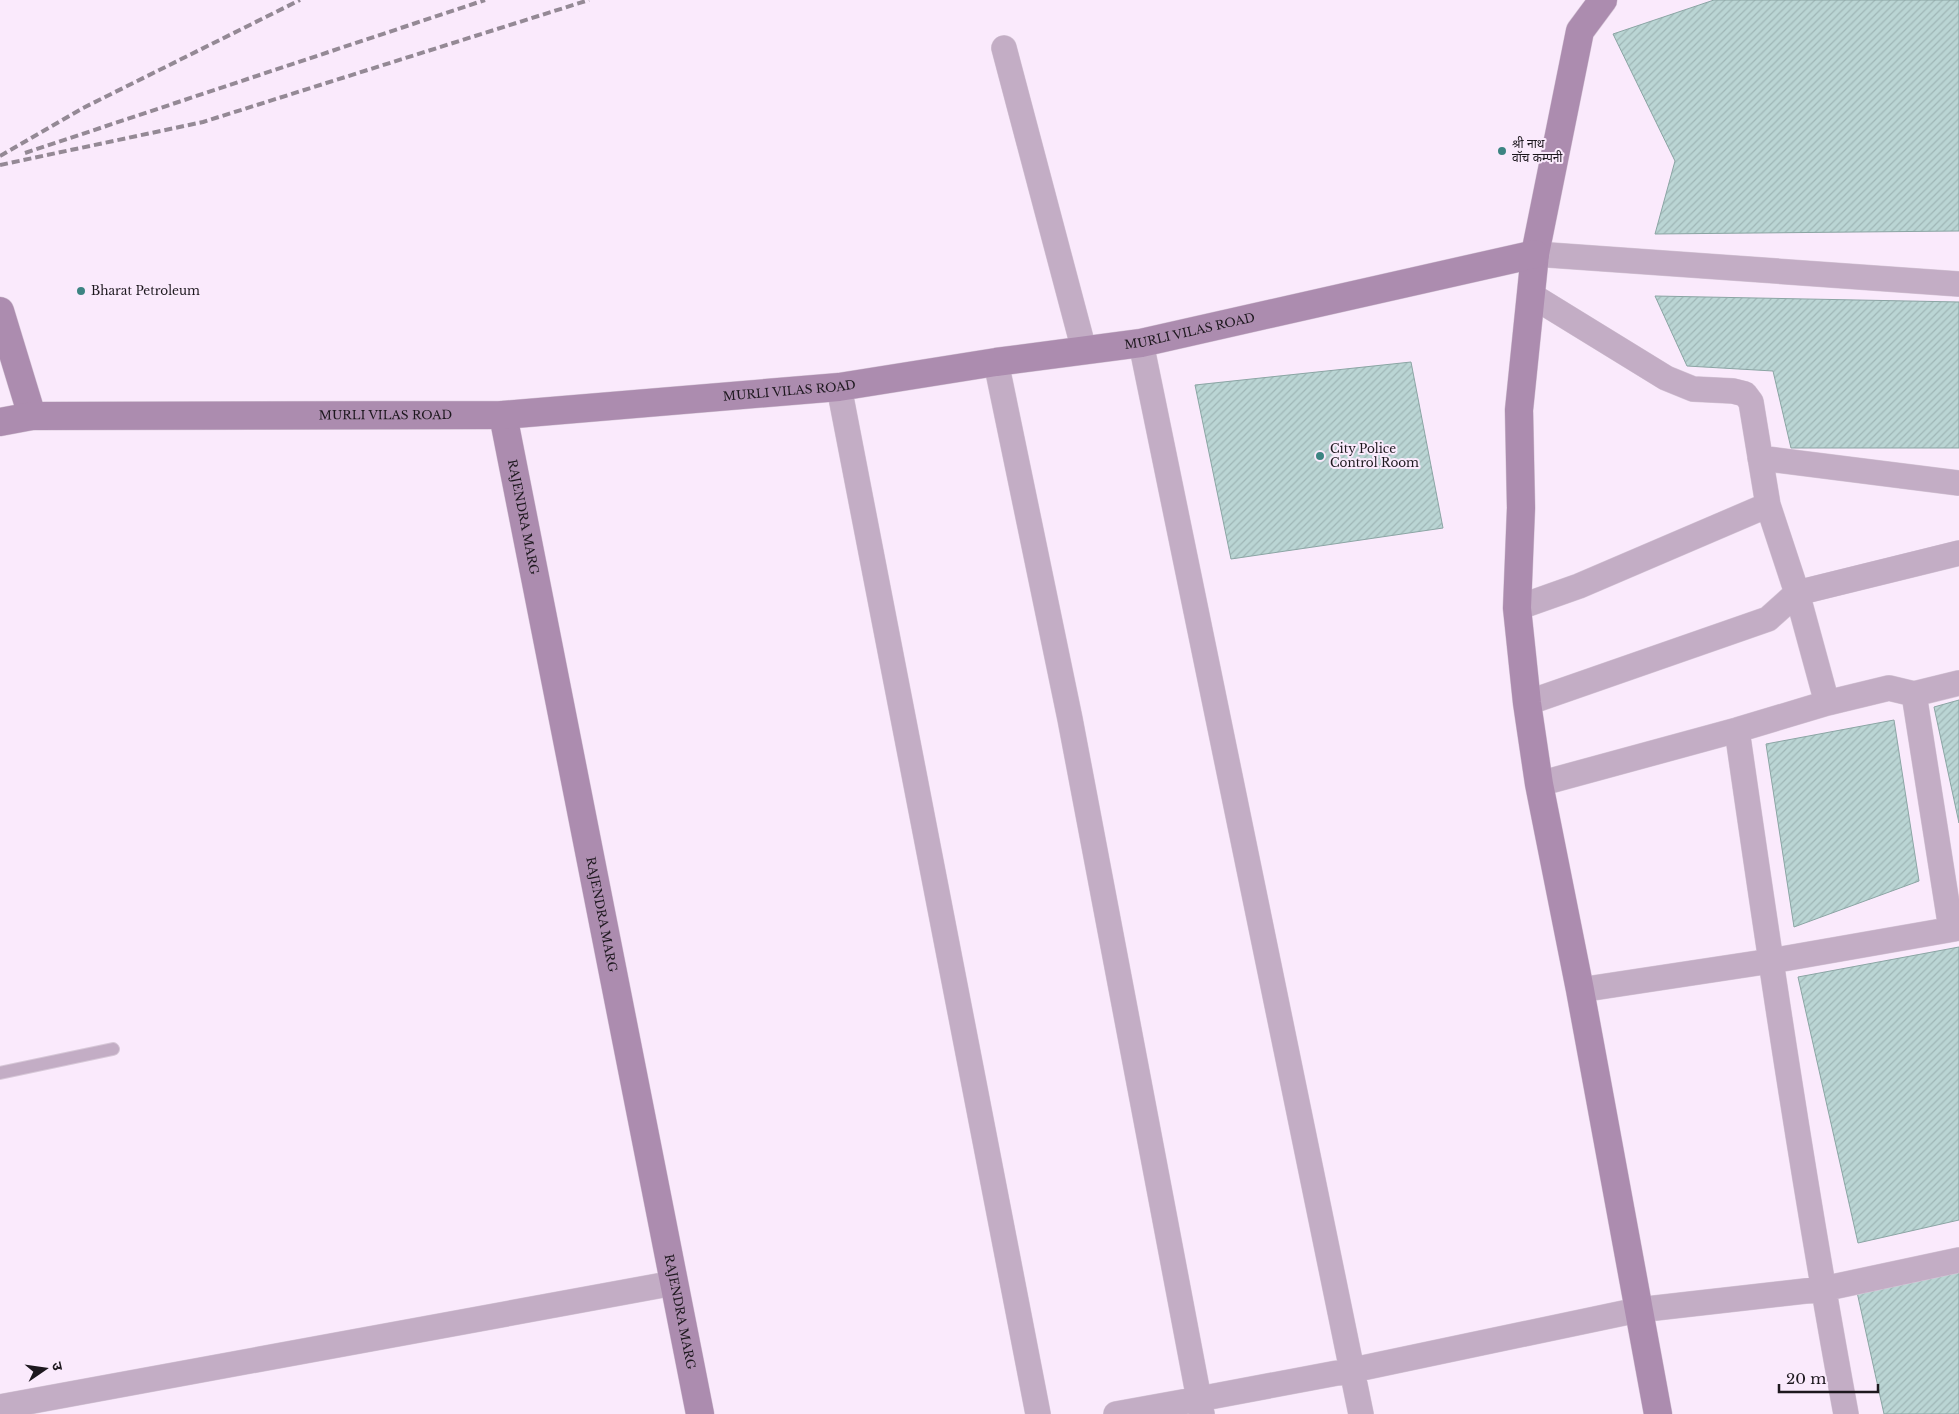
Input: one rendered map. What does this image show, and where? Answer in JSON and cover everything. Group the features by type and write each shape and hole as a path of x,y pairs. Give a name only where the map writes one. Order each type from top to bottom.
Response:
{"street":[{"path":"1603,0 1580,32 1535,254 1519,410 1522,508 1517,608 1527,702 1539,784 1580,990 1658,1414"},
{"path":"1004,48 1084,350"},
{"path":"1535,254 1959,284"},
{"name":"MURLI VILAS ROAD","path":"0,422 32,416 503,415 840,387 996,362 1142,343 1535,254"},
{"path":"1531,295 1666,378 1693,389 1733,391 1745,394 1750,402 1768,505 1797,593 1827,703"},
{"path":"0,311 32,416"},
{"path":"1142,343 1361,1414"},
{"path":"996,362 1068,709 1200,1406"},
{"path":"840,387 1038,1414"},
{"name":"RAJENDRA MARG","path":"503,415 700,1414"},
{"path":"1760,458 1959,483"},
{"path":"1517,608 1579,586 1768,505"},
{"path":"1527,702 1768,619 1797,593 1959,553"},
{"path":"1539,784 1737,730 1827,703 1889,688 1914,694 1959,683"},
{"path":"1580,990 1771,962 1955,928 1914,694"},
{"path":"1737,730 1771,962 1823,1289 1846,1414"},
{"path":"1116,1414 1200,1406 1353,1370 1638,1310 1823,1289 1959,1260"},
{"path":"0,1407 674,1283"}],"lane":[{"path":"0,1073 113,1049"}],"building":[{"path":"1714,0 1959,0 1959,231 1655,234 1675,161 1613,34"},
{"path":"1655,296 1959,302 1959,448 1791,448 1773,371 1687,366"},
{"name":"City Police Control Room","path":"1411,362 1443,528 1231,559 1195,385"},
{"path":"1959,700 1959,823 1934,707"},
{"path":"1894,720 1919,881 1794,927 1766,744"},
{"path":"1959,947 1959,1220 1858,1243 1798,977"},
{"path":"1959,1270 1959,1414 1884,1414 1857,1292"}],"railway":[{"path":"0,156 83,108 300,0"},
{"path":"25,153 485,0"},
{"path":"0,165 203,122 589,0"}],"place":[{"name":"श्री नाथ वॉच कम्पनी","path":"1502,151"},
{"name":"Bharat Petroleum","path":"81,291"},
{"name":"City Police Control Room","path":"1320,456"}]}
